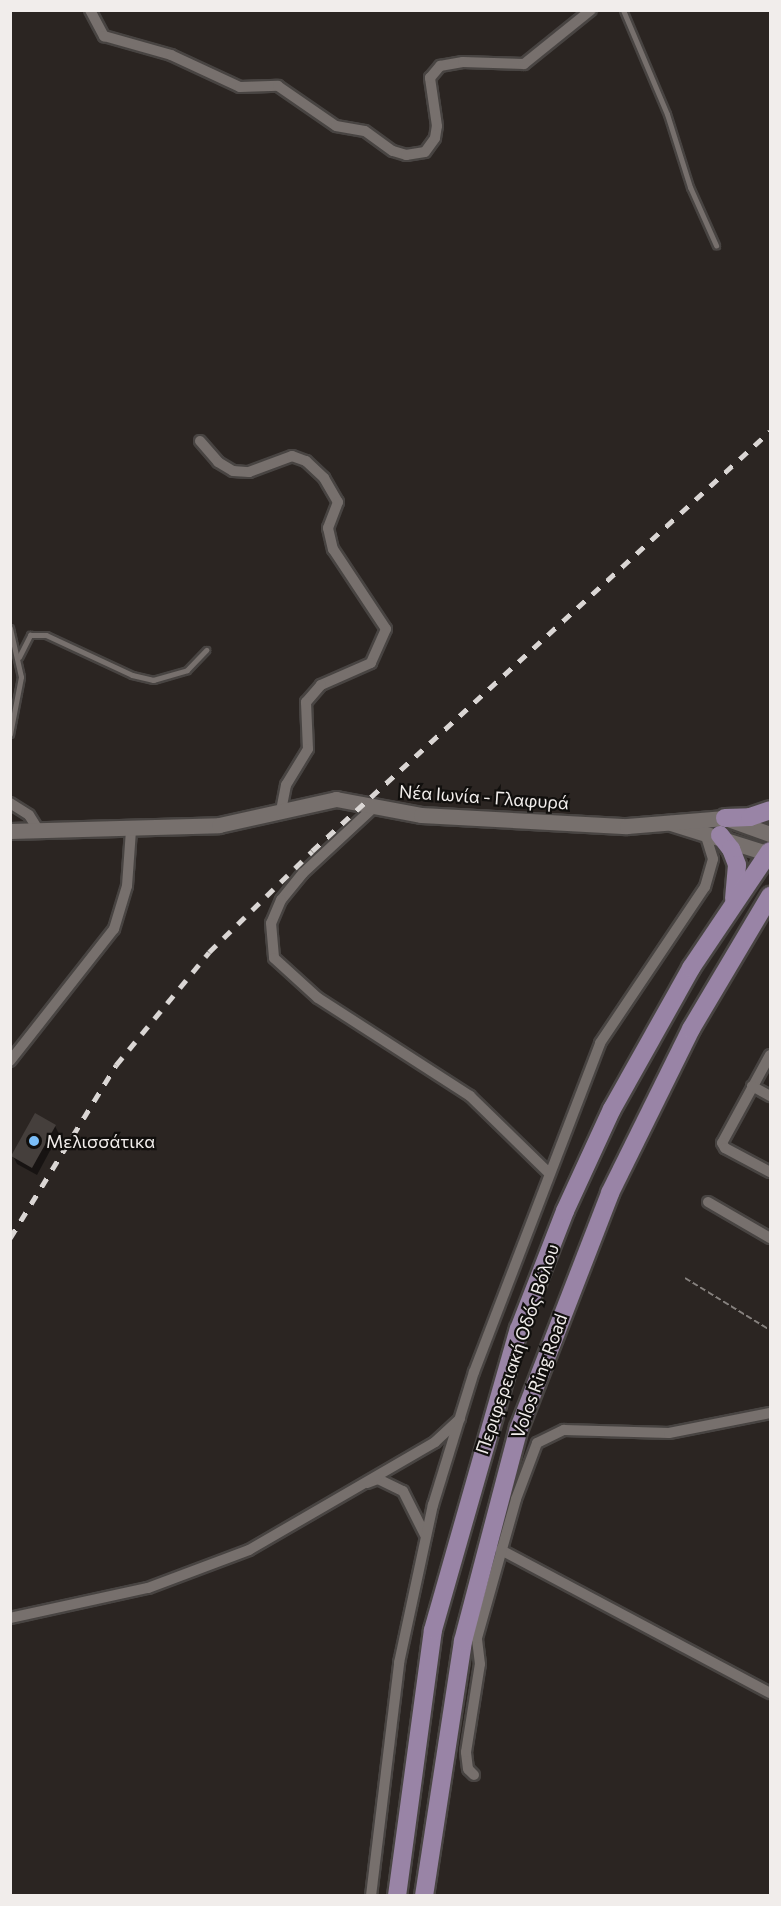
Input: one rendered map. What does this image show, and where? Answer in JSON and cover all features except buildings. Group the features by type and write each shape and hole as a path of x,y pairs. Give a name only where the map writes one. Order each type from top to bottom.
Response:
{"main road":[{"name":"Νέα Ιωνία - Γλαφυρά","path":"10,831 131,830 219,825 336,799 373,808 430,816 618,825 671,823 771,834"},
{"path":"732,907 738,866 731,849 716,829 771,810"},
{"name":"Νέα Ιωνία - Γλαφυρά","path":"671,823 716,829 770,853"},
{"name":"Περιφερειακή Οδός Βόλου","path":"397,1896 433,1630 519,1329 564,1211 612,1109 691,968 770,853"},
{"name":"Volos Ring Road","path":"424,1896 463,1641 519,1428 610,1193 691,1029 771,896"},
{"path":"730,962 771,918"}],"street":[{"path":"90,10 104,36 171,55 240,87 278,86 336,126 365,131 393,151 406,155 426,152 435,138 437,126 430,78 440,66 463,62 524,64 591,10"},
{"path":"200,441 218,462 233,471 249,472 292,456 306,461 324,478 338,502 328,528 333,549 386,629 371,663 321,685 306,702 308,749 286,785 281,811"},
{"path":"10,803 29,815 39,831"},
{"path":"373,808 303,873 280,900 271,923 274,958 289,975 323,1002 470,1096 548,1172"},
{"path":"371,1896 386,1744 425,1535 461,1418 548,1172 606,1031 655,966 705,887 713,859 716,829"},
{"path":"10,1061 114,929 127,886 131,830"},
{"path":"771,1055 722,1138 725,1148 771,1172"},
{"path":"752,1086 771,1096"},
{"path":"708,1202 771,1238"},
{"path":"474,1775 468,1769 466,1752 480,1664 477,1638 530,1453 547,1435 569,1430 696,1431 771,1413"},
{"path":"10,1618 92,1602 197,1573 291,1527 350,1488 435,1442 461,1418"},
{"path":"350,1488 378,1479 391,1483 412,1503 425,1535"},
{"path":"501,1550 771,1693"}],"lane":[{"path":"622,10 668,114 690,188 716,245"},
{"path":"10,628 19,657 21,677 10,734"},
{"path":"19,657 30,635 46,634 132,675 153,680 187,670 206,650"}],"path":[{"path":"685,1278 771,1329"}],"railway":[{"path":"10,1238 116,1065 209,952 312,851 770,431"}],"place":[{"name":"Μελισσάτικα","path":"34,1141"}]}
